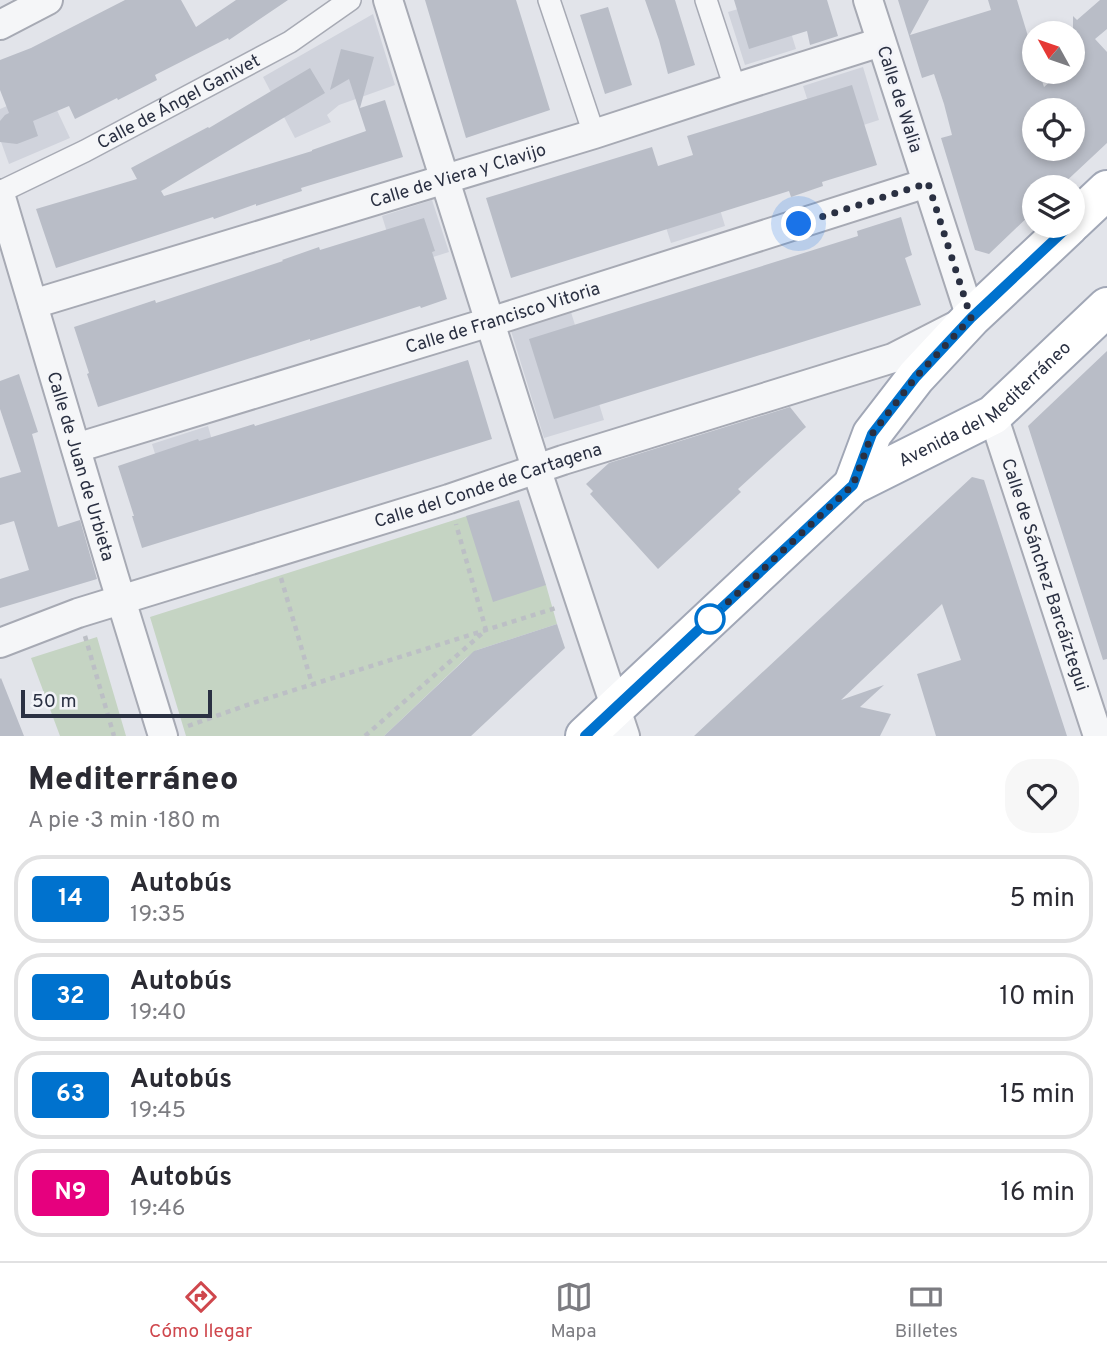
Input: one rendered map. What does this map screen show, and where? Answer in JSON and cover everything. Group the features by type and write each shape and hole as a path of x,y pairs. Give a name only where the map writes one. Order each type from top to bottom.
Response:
{"main road":[{"path":"1085,211 1107,190"},
{"name":"Avenida del Mediterráneo","path":"853,485 872,434 916,377 971,318 1056,238"},
{"name":"Avenida del Mediterráneo","path":"585,736 621,721 853,485 993,415 1107,307"}],"street":[{"path":"0,25 48,0"},
{"name":"Calle de Ángel Ganivet","path":"0,193 290,43 350,0"},
{"path":"388,0 536,468 621,721"},
{"path":"549,0 594,135"},
{"path":"706,0 735,88"},
{"name":"Calle de Walia","path":"868,0 971,318"},
{"name":"Calle de Viera y Clavijo","path":"33,304 594,135 881,42"},
{"name":"Calle de Francisco Vitoria","path":"76,448 490,322 928,183"},
{"name":"Calle de Juan de Urbieta","path":"0,193 163,736"},
{"name":"Calle del Conde de Cartagena","path":"0,643 121,600 893,358 971,318"},
{"name":"Calle de Sánchez Barcáiztegui","path":"993,415 1098,736"}],"path":[{"path":"449,499 486,630"},
{"path":"274,553 312,684"},
{"path":"208,719 580,601"},
{"path":"78,614 114,736"},
{"path":"365,736 486,630"}],"shaded area":[{"path":"768,0 788,23 796,49 745,65 728,12"},
{"path":"373,14 395,85 339,105 327,115 331,122 295,138 263,77"},
{"path":"863,67 879,120 820,139 803,86"},
{"path":"47,89 70,138 9,164 0,139 0,109"},
{"path":"709,173 725,226 671,243 654,190"},
{"path":"432,200 449,252 398,268 382,216"},
{"path":"571,312 604,420 544,438 511,331"},
{"path":"208,426 223,479 168,496 152,444"}],"green space":[{"path":"467,516 546,585 557,624 477,650 384,736 186,736 150,617"},
{"path":"97,637 126,736 60,736 31,658"}],"building":[{"path":"125,0 181,0 196,27 236,0 288,0 229,40 228,38 155,75 157,80 118,100 117,98 75,119 69,106 33,121 38,136 17,144 0,142 0,121 9,113 0,90 0,60 31,48"},
{"path":"425,0 516,0 550,110 466,138"},
{"path":"645,0 675,0 695,65 668,74"},
{"path":"734,0 827,0 838,36 810,45 807,31 749,49"},
{"path":"898,0 929,0 910,35 991,10 988,0 1017,0 1023,21 1022,84 1043,84 1044,87 1047,84 1085,84 1085,21 1073,21 1073,16 1077,20 1100,0 1107,0 1107,29 1095,39 1107,52 1107,143 1073,175 1022,175 1022,222 989,254 975,250 941,138 952,135 934,74 922,78"},
{"path":"608,7 632,85 605,94 580,15"},
{"path":"341,49 374,57 360,108 385,100 403,157 56,268 36,209 137,179 131,168 209,128 310,68 325,93 161,191 164,196 312,151 366,131 349,79 330,90"},
{"path":"852,85 877,165 822,182 823,186 791,197 789,191 511,278 486,198 652,147 658,166 693,155 687,136"},
{"path":"901,217 912,255 905,258 921,305 554,419 529,339 858,236 857,231"},
{"path":"424,218 447,299 310,339 98,407 74,327 155,300 156,303 319,247 320,250"},
{"path":"1107,351 1107,659 1103,660 1028,426"},
{"path":"468,360 492,439 142,548 118,466 198,439 199,441 254,424 255,426"},
{"path":"19,374 38,432 32,434 58,527 80,520 97,579 0,608 0,579 29,570 14,521 0,525 0,478 21,472 0,409 0,381"},
{"path":"790,407 806,427 738,489 741,492 658,569 590,494 593,491 586,484 609,463"},
{"path":"972,477 984,480 1067,736 936,736 917,674 961,660 942,604 841,700 884,685 860,707 891,714 880,736 694,736"},
{"path":"519,500 546,585 493,602 466,516"},
{"path":"557,624 565,648 471,736 384,736 474,651"},
{"path":"1,678 24,736 0,736"}],"bus line":[{"name":"14","path":"585,736 853,485 872,434 916,377 971,318 1056,238"}],"route":[{"path":"710,619 853,485 872,434 916,377 971,318 928,183 799,224"}]}
